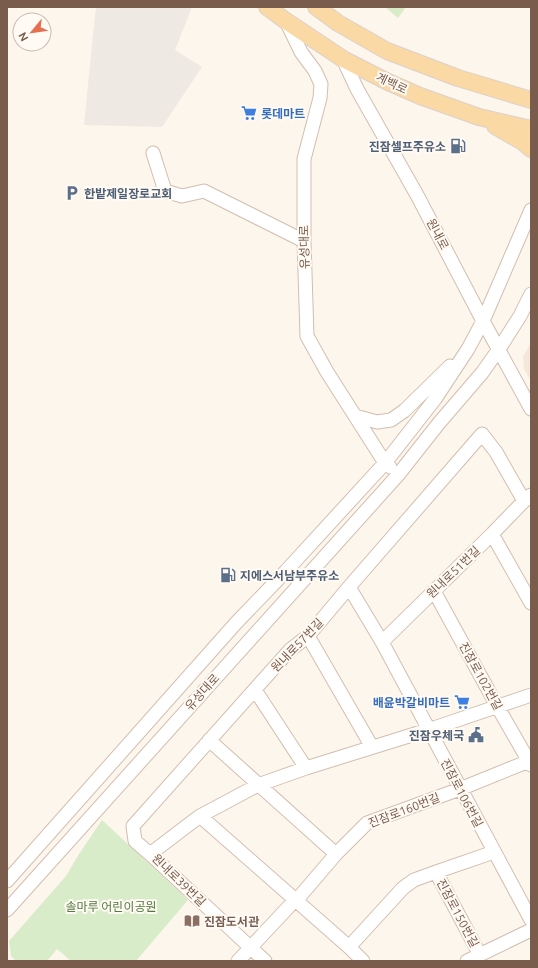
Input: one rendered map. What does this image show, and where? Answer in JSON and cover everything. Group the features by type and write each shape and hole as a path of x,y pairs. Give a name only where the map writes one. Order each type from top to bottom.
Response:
{"main road":[{"name":"계백로","path":"267,7 343,59 386,81 420,96 480,117 531,129"},
{"path":"316,7 338,23 387,52 458,78 531,100"},
{"path":"480,117 523,142 531,149"}],"street":[{"name":"유성대로","path":"286,21 301,52 315,71 321,84 320,98 304,160 304,241 307,336 327,372 385,462 398,475"},
{"name":"원내로","path":"343,59 357,89 418,195 483,321 531,409"},
{"path":"153,153 165,191 182,196 204,191 304,241"},
{"name":"유성대로","path":"7,881 236,623 286,571 385,462 435,399 468,349 483,321 531,210"},
{"name":"유성대로","path":"7,910 398,475 439,423 482,373 520,316 531,294"},
{"path":"355,416 377,422 391,420 404,411 468,349"},
{"name":"원내로51번길","path":"382,642 527,498 482,434"},
{"name":"원내로57번길","path":"150,854 135,841 133,826 290,650 308,636 482,434"},
{"path":"492,534 531,603"},
{"name":"진잠로106번길","path":"349,587 382,642 531,920"},
{"name":"진잠로102번길","path":"434,591 530,763 460,789"},
{"path":"308,636 372,747"},
{"path":"255,690 306,768"},
{"name":"원내로39번길","path":"265,961 150,854 200,816 258,785 531,695"},
{"path":"209,740 336,854"},
{"name":"진잠로160번길","path":"238,961 301,895 336,854 367,822 460,789"},
{"path":"200,816 363,961"},
{"path":"349,947 403,888 414,880 494,852"},
{"name":"진잠로150번길","path":"436,872 480,955"},
{"name":"진잠로150번길","path":"467,961 531,930"}],"shaded area":[{"path":"96,7 192,7 175,50 202,67 162,127 84,125"},
{"path":"531,343 531,381 524,369 523,356"}],"green space":[{"path":"385,7 406,7 398,18"},
{"name":"솔마루 어린이공원","path":"102,820 188,900 136,961 71,961 57,949 47,961 16,961 11,956 9,941 66,876"}],"place":[{"name":"롯데마트","path":"249,113"},
{"name":"진잠셀프주유소","path":"458,146"},
{"name":"한밭제일장로교회","path":"72,193"},
{"name":"지에스서남부주유소","path":"228,575"},
{"name":"배윤박갈비마트","path":"462,702"},
{"name":"진잠우체국","path":"476,735"},
{"name":"진잠도서관","path":"192,921"}]}
